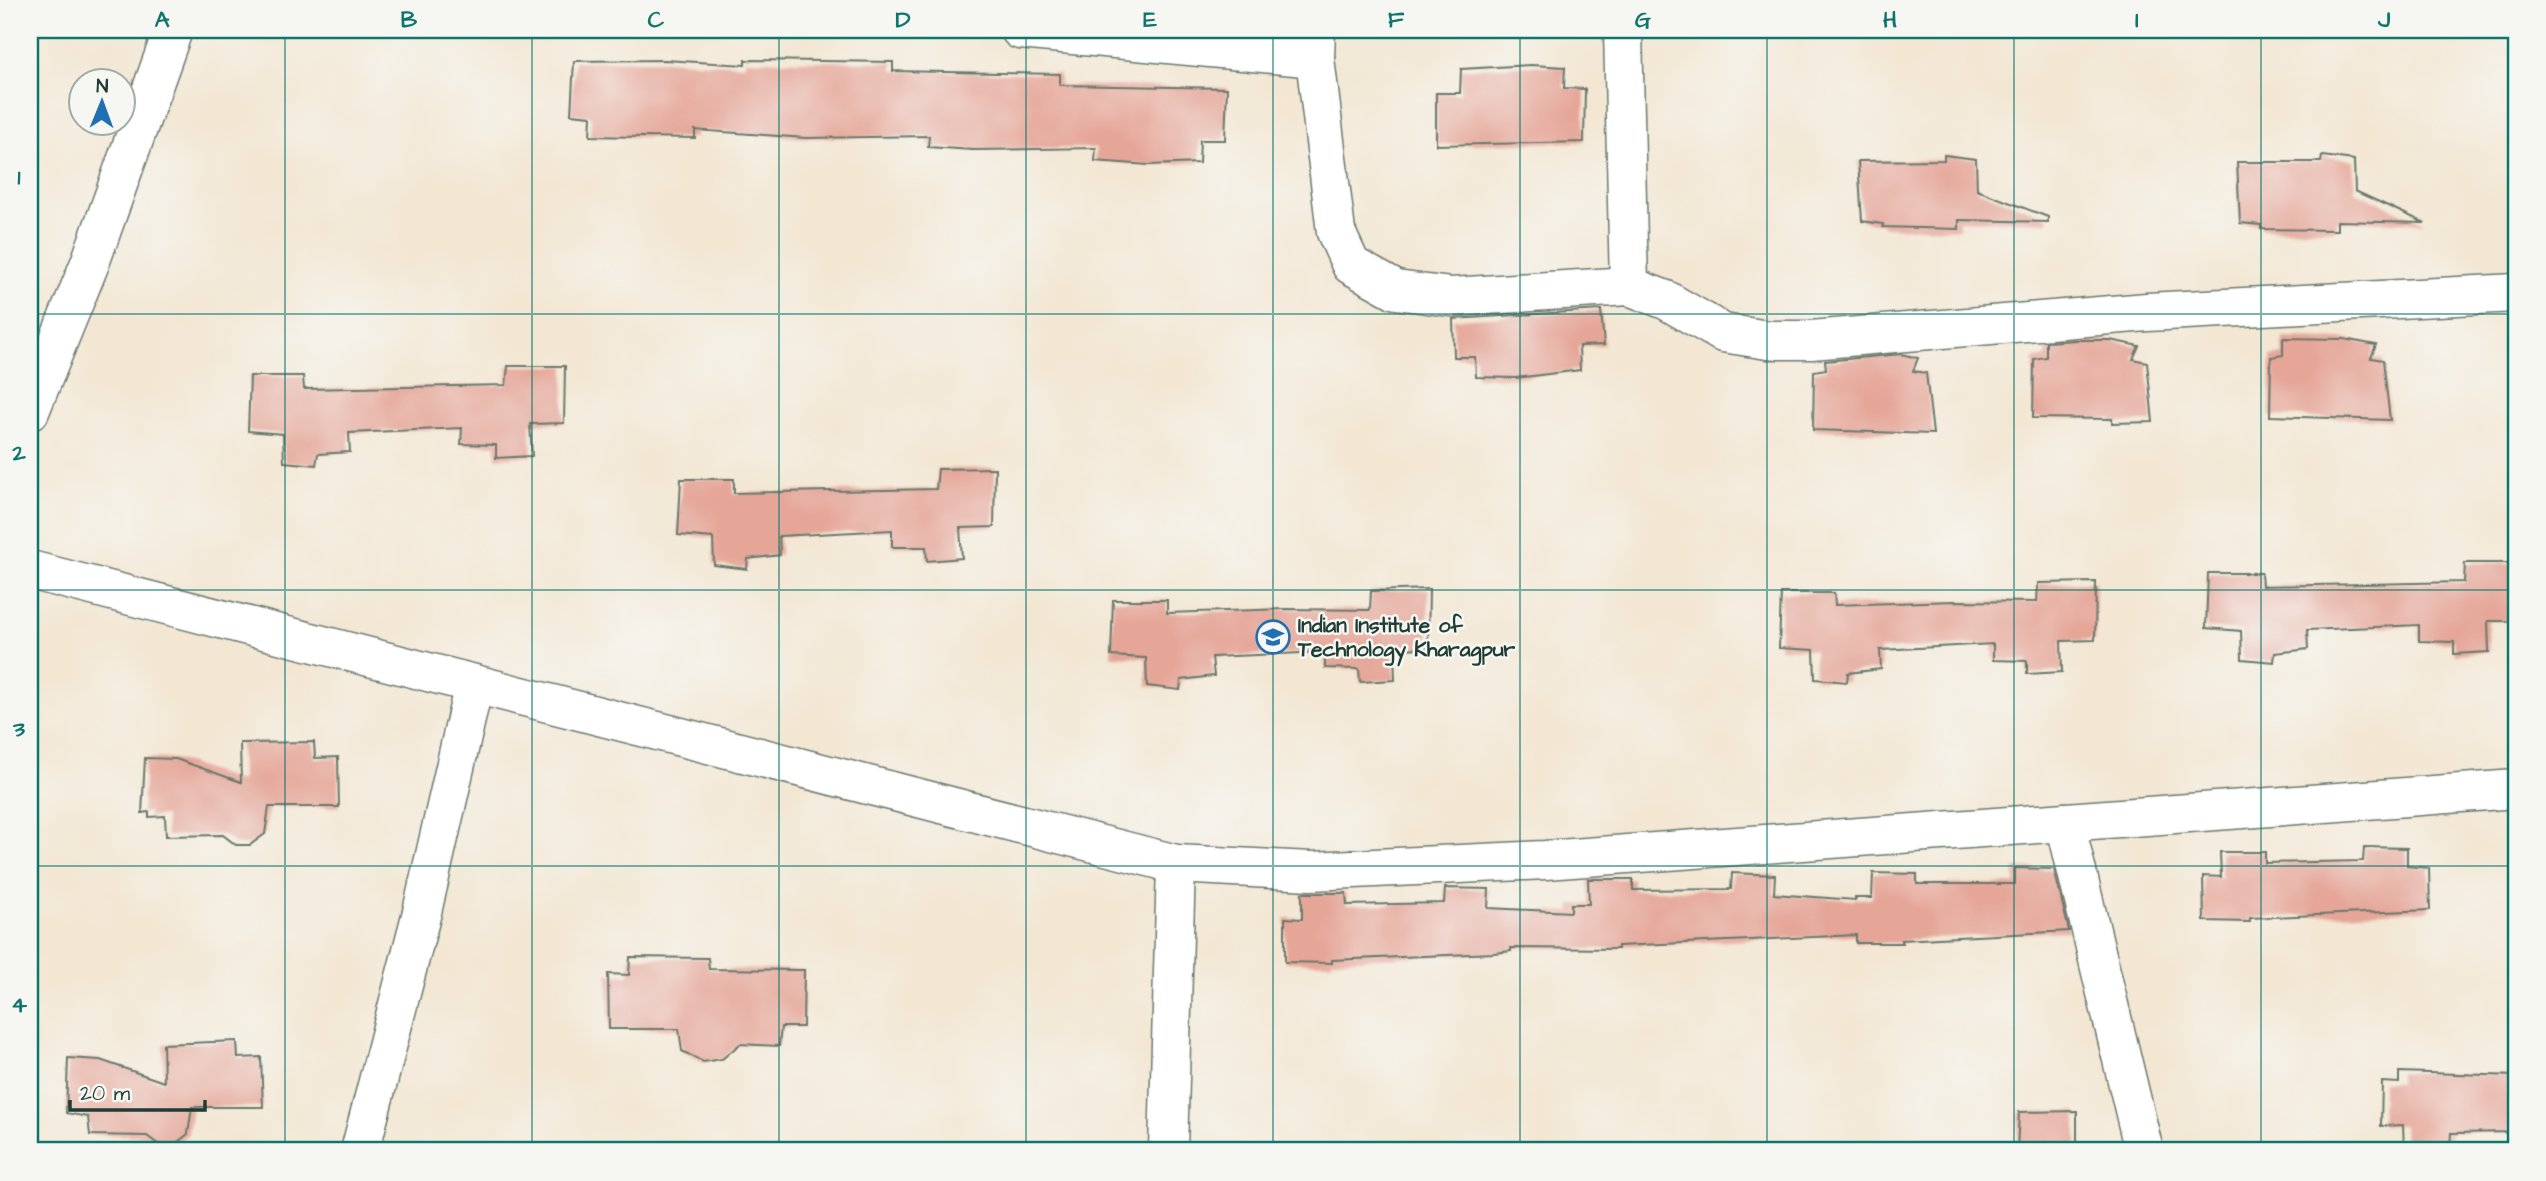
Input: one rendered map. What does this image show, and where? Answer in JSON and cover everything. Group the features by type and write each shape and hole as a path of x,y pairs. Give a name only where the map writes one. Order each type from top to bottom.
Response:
{"street":[{"path":"30,411 90,263 173,30"},
{"path":"1020,30 1316,44 1336,232 1351,265 1396,290 1451,297 1629,286 1666,300 1723,333 1768,340 1811,340 2147,312 2516,293"},
{"path":"1623,30 1629,286"},
{"path":"30,570 1176,864 1311,871 1545,860 2516,789"},
{"path":"360,1151 422,912 474,684"},
{"path":"2065,822 2144,1151"},
{"path":"1168,1151 1176,864"}],"building":[{"path":"665,60 745,65 745,60 893,62 893,71 1060,74 1060,85 1227,88 1225,140 1200,140 1199,163 1149,165 1095,161 1096,148 973,150 928,147 929,136 806,138 695,130 695,138 590,136 591,116 571,114 574,61"},
{"path":"1531,65 1565,67 1564,88 1585,89 1584,142 1436,145 1436,93 1460,93 1461,69"},
{"path":"1944,155 1976,159 1977,190 2048,217 2048,222 1959,220 1959,229 1883,227 1883,224 1862,221 1858,161 1944,160"},
{"path":"2322,156 2354,160 2355,191 2425,223 2337,221 2337,230 2261,229 2261,225 2240,223 2237,162 2321,162"},
{"path":"1601,310 1604,345 1579,346 1580,370 1516,378 1476,377 1475,357 1454,357 1453,319"},
{"path":"2283,338 2344,339 2376,345 2371,358 2383,360 2390,420 2270,416 2271,357 2283,355"},
{"path":"2110,340 2139,346 2133,359 2147,362 2153,422 2112,423 2112,419 2033,418 2034,359 2046,357 2046,342"},
{"path":"1901,354 1918,358 1913,371 1926,373 1933,434 1813,430 1814,371 1826,369 1825,361"},
{"path":"508,366 565,366 564,423 530,424 532,456 496,458 496,445 461,444 462,428 349,433 350,452 318,454 316,465 284,462 283,434 248,431 250,376 303,376 304,389 506,385"},
{"path":"995,468 994,527 960,528 962,558 927,561 926,547 892,547 892,530 779,536 780,555 748,559 747,569 714,565 713,538 678,535 681,479 734,479 734,493 936,489 938,469"},
{"path":"2465,563 2516,563 2516,621 2488,621 2489,652 2454,654 2454,642 2419,641 2419,625 2307,630 2308,649 2275,653 2274,662 2242,659 2241,631 2206,628 2208,573 2261,573 2262,586 2464,582"},
{"path":"2096,582 2095,640 2061,641 2062,672 2027,674 2027,661 1993,660 1993,644 1880,650 1881,669 1848,673 1847,682 1815,679 1814,650 1779,648 1781,593 1834,593 1835,605 1954,601 2037,602 2038,583"},
{"path":"1429,589 1428,648 1394,649 1395,680 1360,682 1359,669 1325,668 1325,652 1212,657 1214,676 1181,680 1180,690 1147,686 1146,658 1111,656 1113,600 1167,600 1167,613 1287,609 1370,610 1371,591"},
{"path":"314,742 315,758 338,757 339,807 269,807 265,834 250,845 236,845 223,835 166,836 165,816 149,817 149,812 142,813 145,758 176,759 241,782 240,743"},
{"path":"2364,847 2407,848 2407,866 2429,868 2430,910 2250,918 2250,922 2204,921 2203,876 2221,877 2220,852 2265,852 2265,863 2363,861"},
{"path":"2015,868 2054,869 2069,931 1902,940 1902,943 1856,943 1856,935 1618,946 1618,949 1511,948 1511,951 1494,953 1332,960 1332,963 1285,962 1285,918 1302,919 1302,893 1346,893 1347,905 1444,903 1445,888 1489,889 1488,908 1571,912 1571,904 1589,904 1588,879 1633,879 1633,890 1731,889 1732,873 1775,875 1774,894 1855,900 1872,898 1873,873 1917,874 1917,884 2015,884"},
{"path":"630,957 708,958 709,969 804,970 803,1027 781,1027 779,1046 740,1044 722,1059 703,1062 682,1051 679,1029 609,1029 608,974 629,975"},
{"path":"237,1041 238,1058 261,1057 263,1107 192,1107 188,1134 174,1145 159,1145 147,1136 90,1135 88,1117 66,1113 68,1058 100,1060 164,1082 163,1044"},
{"path":"2399,1072 2516,1076 2516,1132 2451,1133 2450,1147 2404,1148 2403,1125 2381,1126 2382,1082 2399,1083"},
{"path":"2077,1111 2077,1151 2017,1151 2019,1112"}],"place":[{"name":"Indian Institute of Technology Kharagpur","path":"1273,637"}]}
